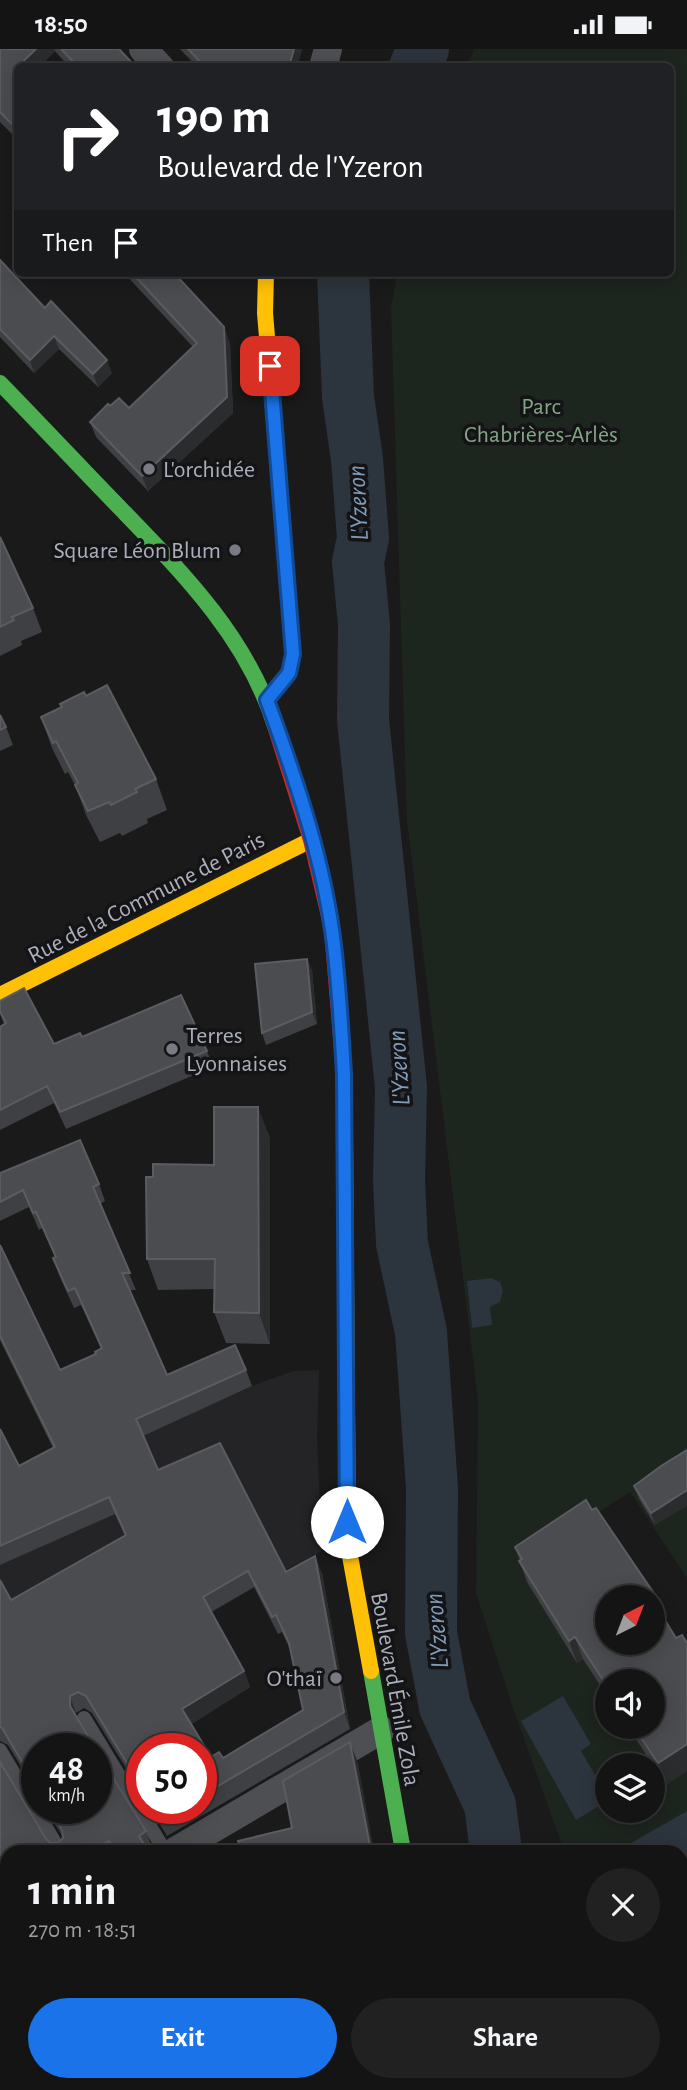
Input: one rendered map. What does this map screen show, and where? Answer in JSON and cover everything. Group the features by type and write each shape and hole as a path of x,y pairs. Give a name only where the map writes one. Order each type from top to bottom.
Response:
{"main road":[{"path":"266,277 265,313 293,654 289,673 267,700"},
{"name":"Boulevard Émile Zola","path":"0,383 170,560 214,612 248,661 267,700 311,840 332,929 341,1032 348,1545 402,1845"},
{"name":"Rue de la Commune de Paris","path":"0,995 311,840"}],"street":[{"path":"143,49 156,63"},
{"path":"185,1845 381,1730"}],"lane":[{"path":"84,1718 161,1845"},
{"path":"0,1750 56,1845"}],"shaded area":[{"path":"491,1278 500,1282 503,1291 500,1302 490,1307 492,1325 472,1328 467,1281"},
{"path":"319,1370 317,1439 322,1551 283,1571 0,1737 0,1500 252,1386 293,1371"},
{"path":"563,1696 591,1744 581,1751 595,1775 595,1808 576,1820 521,1721"},
{"path":"687,1811 687,1845 628,1845"}],"green space":[{"name":"Parc Chabrières-Arlès","path":"474,49 687,49 687,1578 630,1492 599,1512 608,1527 608,1585 595,1585 595,1655 665,1655 665,1628 687,1658 687,1845 562,1845 476,1593 478,1400 407,821 391,308 396,277 674,277 674,63 468,63"}],"building":[{"path":"0,49 36,49 21,63 14,63 14,126 0,112"},
{"path":"61,49 119,49 132,63 74,63"},
{"path":"188,49 294,49 290,63 201,63"},
{"path":"0,260 45,308 51,301 107,360 93,374 54,336 30,360 0,329"},
{"path":"136,277 178,277 224,327 227,397 142,476 90,422 108,404 110,406 119,398 129,408 197,343"},
{"path":"0,537 33,608 12,617 14,620 0,627"},
{"path":"107,685 156,779 111,805 109,802 88,811 75,785 78,783 56,741 53,743 41,717 84,692 86,696"},
{"path":"0,715 6,727 0,730"},
{"path":"307,959 312,1012 262,1033 255,964"},
{"path":"24,988 54,1044 80,1033 82,1037 181,995 207,1051 60,1112 47,1086 0,1110 0,1027 6,1023 0,1011 0,1001"},
{"path":"214,1107 258,1107 259,1313 214,1312 215,1259 147,1259 146,1177 153,1177 153,1164 214,1165"},
{"path":"80,1140 99,1184 93,1187 130,1273 122,1273 167,1375 235,1345 246,1370 136,1419 158,1470 220,1443 286,1572 315,1556 344,1712 217,1787 217,1753 219,1752 223,1758 303,1710 289,1643 276,1615 272,1617 248,1571 203,1597 244,1671 182,1709 196,1733 126,1733 126,1762 112,1739 112,1733 109,1733 86,1696 78,1692 70,1696 70,1706 86,1733 21,1733 21,1760 0,1727 0,1580 11,1600 126,1535 109,1497 0,1546 0,1429 19,1466 55,1447 0,1336 0,1245 60,1370 96,1354 95,1352 102,1348 75,1288 68,1291 36,1212 33,1213 23,1190 0,1202 0,1173"},
{"path":"687,1450 687,1490 651,1513 634,1486"},
{"path":"586,1500 592,1510 596,1508 648,1585 595,1585 595,1655 665,1655 665,1620 676,1638 682,1635 687,1643 687,1744 665,1758 665,1753 651,1753 642,1739 665,1739 665,1669 596,1669 575,1637 569,1641 519,1561 522,1559 515,1547"},
{"path":"350,1742 370,1845 239,1845 238,1841 292,1828 283,1781"},
{"path":"0,1762 21,1797 21,1824 37,1824 50,1843 58,1843 63,1838 58,1824 112,1824 112,1776 126,1799 126,1824 142,1824 146,1831 139,1836 144,1845 112,1845 109,1841 101,1845 0,1845"}],"waterway":[{"name":"L'Yzeron","path":"417,63 423,49"},
{"name":"L'Yzeron","path":"343,277 348,397 357,459 363,538 358,562 364,625 363,720 401,1087 399,1180 402,1244 421,1332 432,1488 431,1633 445,1707 490,1805 495,1845"}],"traffic: fast":[{"path":"0,383 168,559 212,609 248,665 275,726"},
{"path":"267,700 289,673 293,654 287,576"},
{"path":"371,1671 402,1845"}],"traffic: slow":[{"path":"266,277 265,313 287,576"},
{"path":"0,995 311,840"},
{"path":"345,1136 348,1545 371,1671"}],"traffic: jam":[{"path":"275,726 311,840 332,929 344,1074 345,1136"}],"place":[{"name":"L'orchidée","path":"149,469"},
{"name":"Square Léon Blum","path":"235,550"},
{"name":"Terres Lyonnaises","path":"172,1049"},
{"name":"O'thaï","path":"336,1678"}],"route":[{"path":"270,366 293,654 289,673 267,700 296,787 323,882 332,929 341,1018 344,1074 347,1522"}]}
